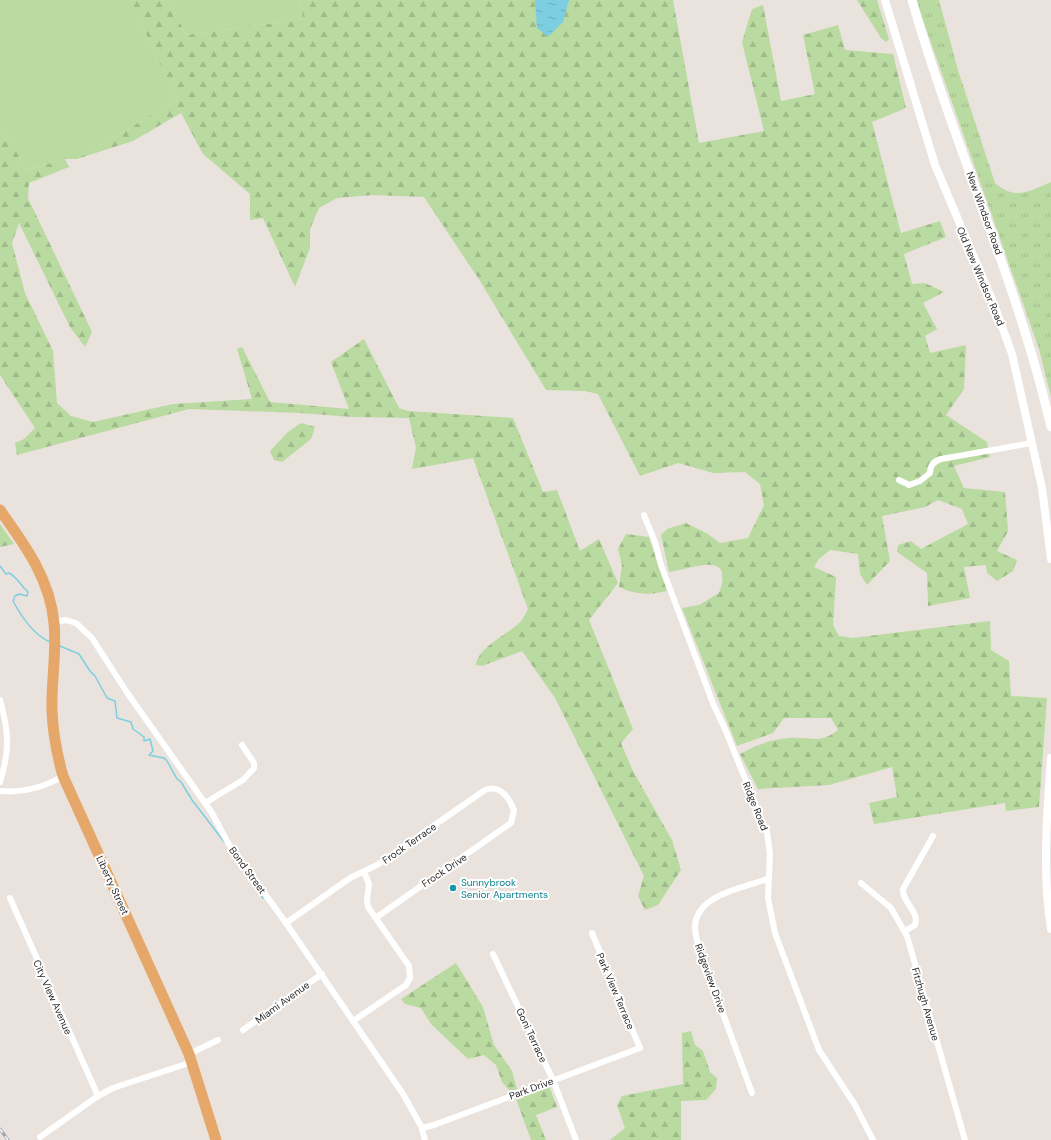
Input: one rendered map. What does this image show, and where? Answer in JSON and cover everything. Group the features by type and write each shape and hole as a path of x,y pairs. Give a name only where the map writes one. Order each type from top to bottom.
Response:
{"highway":[{"path":"0,510 37,564 45,585 54,622"},
{"name":"Liberty Street","path":"54,622 56,661 52,710 55,744 63,776 190,1058 216,1140"}],"main road":[{"name":"New Windsor Road","path":"912,0 935,74 996,241 1027,334 1051,427"}],"street":[{"name":"Old New Windsor Road","path":"885,0 933,158 995,307 1012,354 1042,488 1051,560"},
{"path":"899,480 909,485 920,481 930,473 930,469 934,463 941,459 1032,443"},
{"name":"Ridge Road","path":"644,515 655,542 661,565 714,706 725,729 767,833 770,853 767,879 768,902 772,922 813,1033 824,1058 855,1105 873,1140"},
{"name":"Bond Street","path":"54,622 66,620 76,623 92,638 205,803 228,842 322,974 403,1094 422,1128 425,1140"},
{"path":"0,700 8,738 6,764 0,782"},
{"path":"205,803 243,780 254,768 254,763 242,745"},
{"path":"1051,758 1045,856 1047,900 1051,929"},
{"path":"0,791 14,792 31,790 44,786 63,776"},
{"name":"Frock Terrace","path":"286,923 350,878 364,872 488,789 495,789 502,792 512,805 515,813 511,823"},
{"name":"Frock Drive","path":"377,917 511,823"},
{"path":"905,931 915,925 917,920 903,894 903,890 933,836"},
{"path":"354,1021 406,985 410,978 409,966 368,905 370,888 364,872"},
{"name":"Ridgeview Drive","path":"752,1093 699,948 695,926 699,913 714,899 767,879"},
{"name":"Fitzhugh Avenue","path":"861,883 891,908 905,931 965,1140"},
{"name":"City View Avenue","path":"10,898 98,1096"},
{"name":"Park View Terrace","path":"592,933 640,1048"},
{"name":"Goni Terrace","path":"493,954 553,1080 576,1140"},
{"name":"Miami Avenue","path":"243,1030 322,974"},
{"path":"40,1137 98,1096 190,1058 218,1040"},
{"name":"Park Drive","path":"422,1128 434,1125 640,1048"}],"green space":[{"path":"0,0 130,0 177,100 77,159 65,159 26,170 12,142 0,131"},
{"path":"130,0 169,0 186,35 303,19 300,0 673,0 699,143 764,131 742,42 752,9 763,5 781,101 815,94 803,35 838,25 845,50 893,54 906,108 872,122 901,233 940,221 946,237 904,254 912,284 925,283 944,292 923,303 937,329 925,336 930,353 966,345 964,389 946,415 987,442 990,457 954,466 964,488 1005,492 1008,531 997,551 1017,560 1013,571 997,581 987,573 986,565 964,567 970,598 928,606 927,573 897,552 898,545 911,541 921,549 968,524 962,509 938,500 925,507 882,516 890,561 867,585 860,574 858,554 830,550 819,559 814,567 836,577 833,625 839,636 853,638 990,621 991,650 1009,661 1011,696 1047,698 1039,807 1006,811 1005,803 874,824 869,803 897,797 892,767 829,785 758,789 740,754 770,741 790,738 820,739 831,735 838,730 831,718 784,718 773,733 737,746 682,608 699,605 719,593 722,579 721,571 717,566 709,565 669,572 661,535 667,529 686,523 708,534 720,543 748,538 764,505 760,484 745,472 713,473 678,463 640,476 598,394 585,391 546,390 480,281 424,197 373,195 337,198 319,208 310,229 310,248 295,287 263,218 250,220 250,194 203,154 181,113 133,141 77,159 177,100"},
{"path":"169,0 300,0 303,19 186,35"},
{"path":"857,0 877,0 889,39 886,42 881,38"},
{"path":"916,0 939,0 958,70 995,183 1010,192 1023,193 1051,182 1051,397 1039,349"},
{"path":"0,131 12,142 26,170 65,159 69,167 29,183 28,198 92,332 85,347 70,327 19,223 12,243 25,293 53,351 57,403 71,416 93,422 173,404 252,399 237,349 242,347 270,402 349,409 331,362 364,339 399,408 408,411 513,418 543,492 557,490 580,551 599,539 618,583 589,620 633,729 621,743 633,771 672,840 681,870 658,905 645,910 638,896 644,876 555,698 522,651 482,666 476,665 482,652 517,625 522,620 528,609 473,458 412,469 416,448 409,418 352,417 300,413 189,409 17,455 15,443 24,439 35,428 0,375"},
{"path":"301,423 315,427 311,439 282,462 274,460 270,451 288,432"},
{"path":"0,524 14,544 0,547"},
{"path":"626,534 649,537 667,591 643,594 631,592 619,587 622,565 618,549"},
{"path":"456,963 483,1007 494,1045 512,1071 517,1089 510,1091 502,1082 496,1065 484,1055 468,1059 431,1024 421,1008 405,1004 401,999"},
{"path":"691,1031 695,1045 703,1051 710,1072 717,1078 716,1089 706,1100 681,1101 681,1140 610,1140 625,1128 617,1105 622,1096 683,1084 682,1033"},
{"path":"549,1086 557,1107 536,1115 546,1140 531,1140 516,1099"}],"water":[{"path":"535,0 569,0 563,22 549,36 537,28"}],"waterway":[{"path":"0,566 6,574 9,573 14,577 28,592 27,596 19,594 15,596 13,601 20,613 33,630 50,642"},
{"path":"60,646 79,654 95,676 107,698 115,701 117,718 131,722 133,729 144,737 144,741 150,739 153,751 149,755 164,758 167,761 177,779 181,782 192,800 225,843"},
{"path":"232,854 238,863"},
{"path":"242,868 263,898"}],"railway":[{"path":"0,1129 8,1140"}],"place":[{"name":"Sunnybrook Senior Apartments","path":"453,888"}]}
